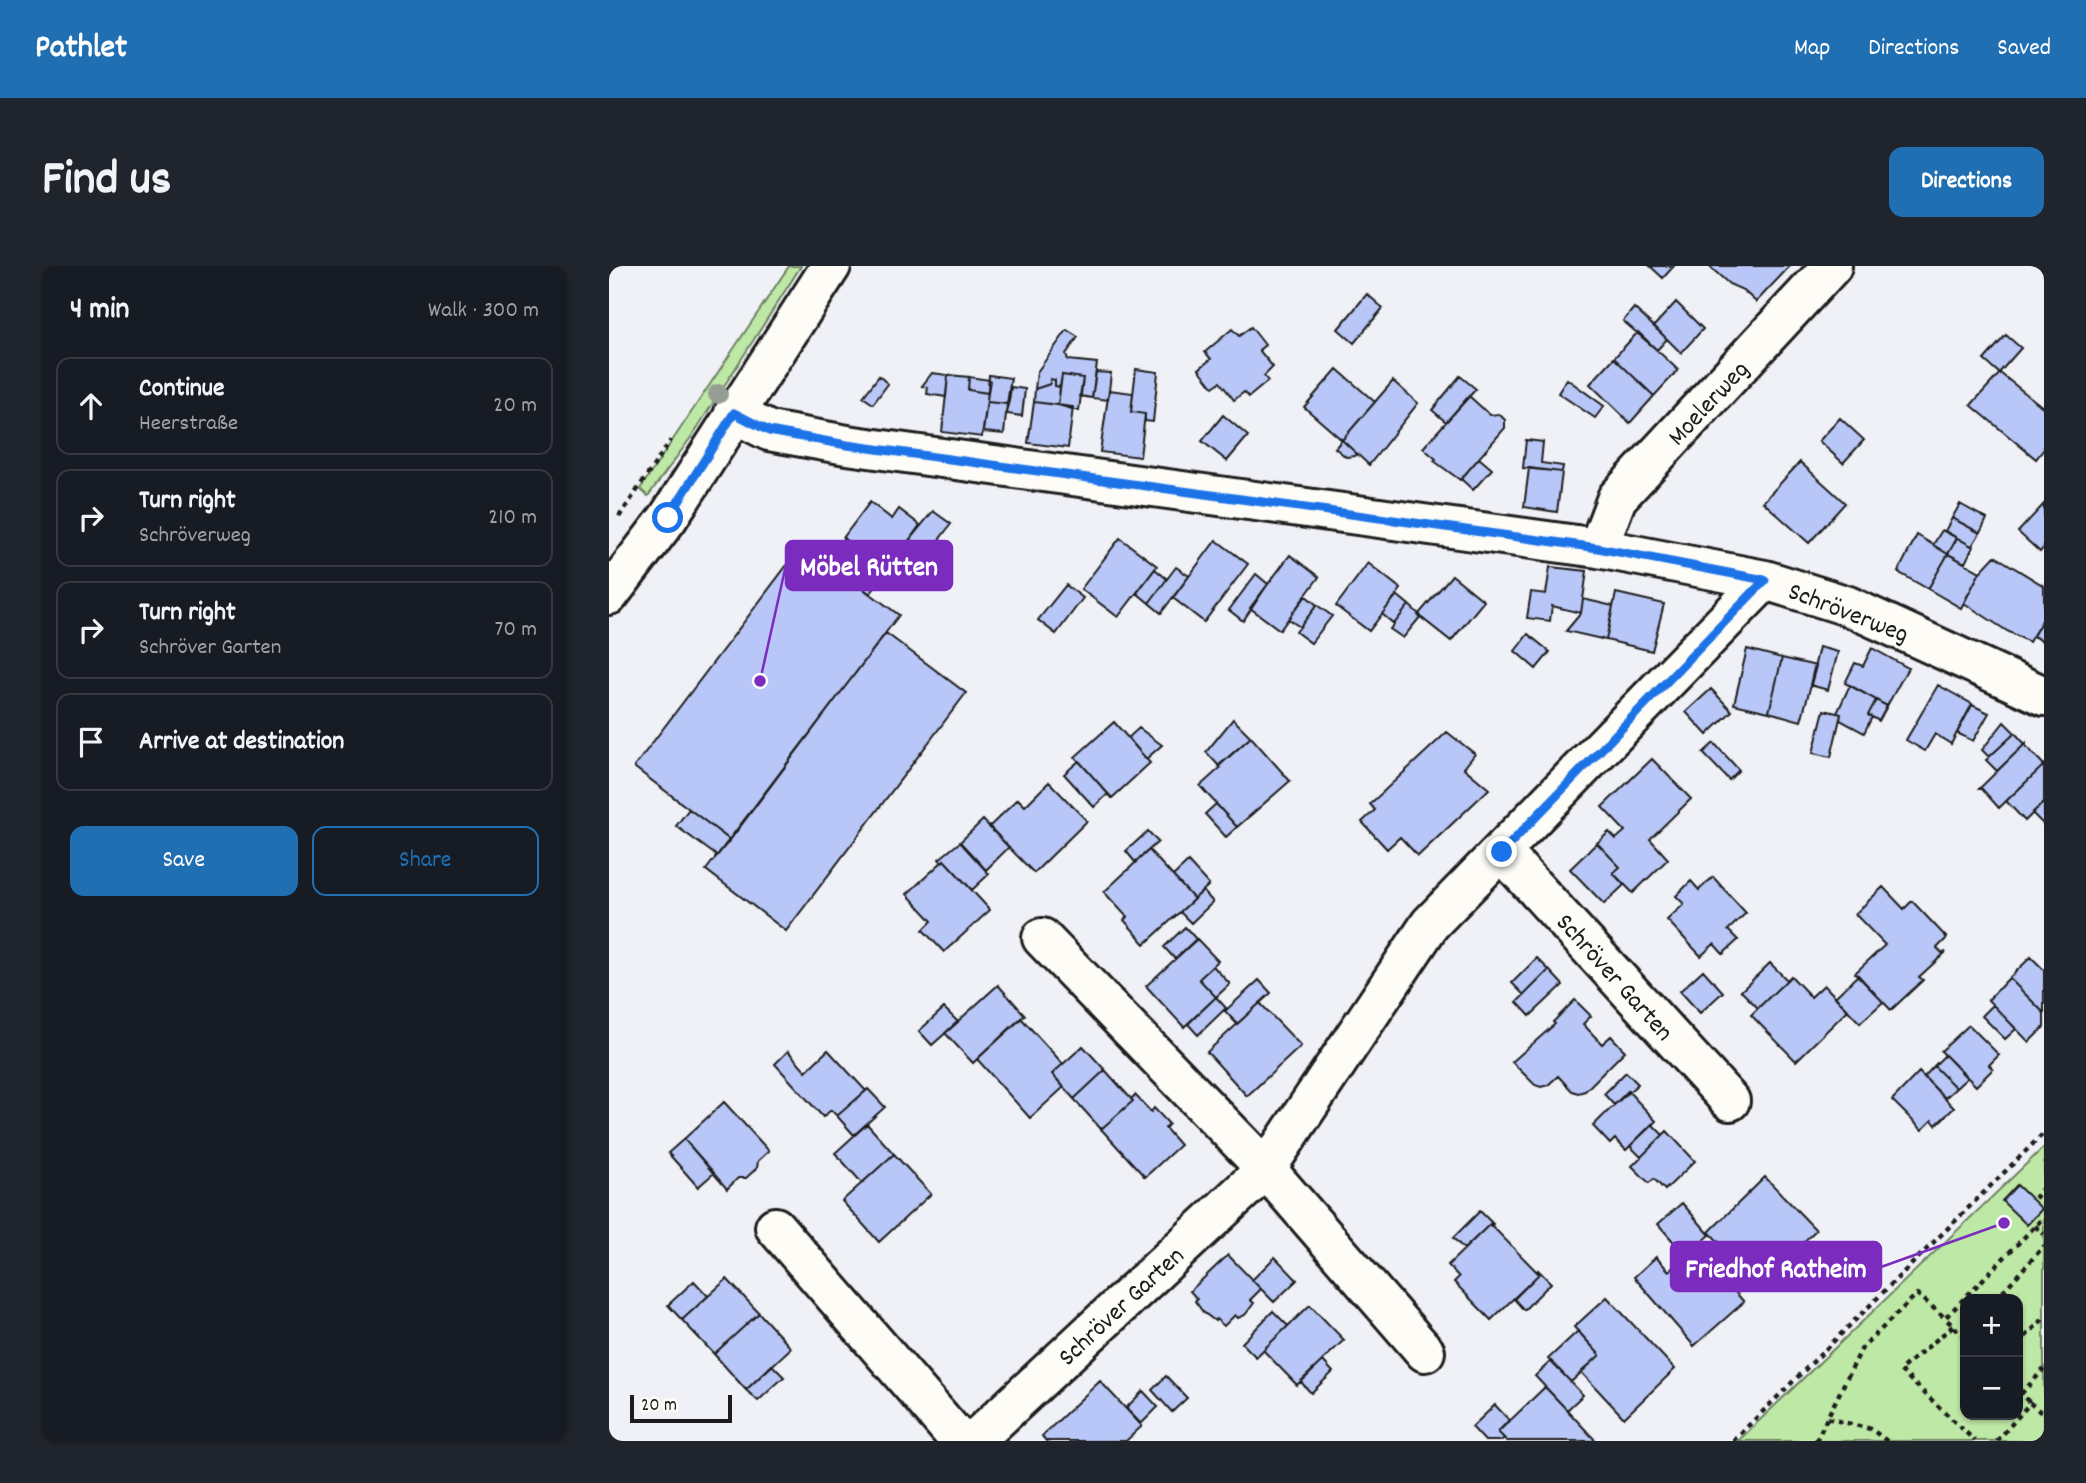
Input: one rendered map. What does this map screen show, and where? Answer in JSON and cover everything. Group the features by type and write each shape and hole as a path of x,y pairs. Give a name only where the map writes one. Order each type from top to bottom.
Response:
{"street":[{"path":"609,595 668,518 831,266"},
{"name":"Moelerweg","path":"1598,548 1617,498 1832,266"},
{"name":"Schröverweg","path":"734,413 769,431 847,445 1598,548 1765,580 1848,606 2044,696"},
{"name":"Schröver Garten","path":"974,1441 1266,1170 1430,924 1765,580"},
{"name":"Schröver Garten","path":"1502,852 1730,1101"},
{"path":"1042,938 1266,1170 1425,1352"},
{"path":"775,1227 960,1441"}],"path":[{"path":"1733,1441 2044,1133"},
{"path":"2044,1187 2036,1196 2044,1203"},
{"path":"1945,1318 2044,1216"},
{"path":"2035,1226 2044,1234"},
{"path":"2001,1294 2044,1246"},
{"path":"1816,1441 1861,1348 1917,1294 1960,1332"},
{"path":"2023,1339 2044,1318"},
{"path":"1953,1326 1901,1370 1975,1441"},
{"path":"2023,1388 2044,1369"},
{"path":"2023,1396 2044,1415"},
{"path":"1997,1441 2030,1403"},
{"path":"1827,1418 1871,1429 1887,1441"}],"green space":[{"path":"789,266 801,266 692,436 648,496 640,489"},
{"path":"2044,1147 2044,1441 1738,1441"}],"building":[{"path":"1650,266 1674,266 1663,278"},
{"path":"1709,266 1790,266 1756,302 1743,290 1729,284"},
{"path":"1367,294 1383,308 1354,343 1338,329"},
{"path":"1676,302 1703,329 1681,353 1654,326"},
{"path":"1634,308 1667,339 1657,350 1623,321"},
{"path":"1251,327 1265,345 1259,350 1273,367 1264,376 1268,381 1249,397 1244,392 1234,400 1220,382 1213,387 1199,369 1211,359 1205,352 1232,329 1239,336"},
{"path":"1067,330 1078,337 1066,354 1068,360 1097,363 1092,398 1080,396 1083,378 1062,375 1060,387 1055,386 1055,380 1050,379 1050,384 1035,389 1037,372"},
{"path":"1638,332 1678,370 1654,396 1614,358"},
{"path":"2006,335 2021,348 1999,373 1984,360"},
{"path":"1614,358 1654,396 1630,423 1590,384"},
{"path":"1136,369 1158,372 1153,422 1145,421 1145,414 1131,412"},
{"path":"1337,369 1375,402 1342,440 1304,407"},
{"path":"1096,372 1111,373 1108,400 1092,398"},
{"path":"932,373 948,375 946,397 927,394 928,387 922,386"},
{"path":"2000,373 2044,408 2044,449 2036,459 1971,405"},
{"path":"948,375 969,377 968,390 988,393 982,437 942,432"},
{"path":"989,375 1011,378 1007,404 987,402"},
{"path":"1062,375 1083,378 1079,411 1058,405"},
{"path":"879,376 888,384 873,404 863,397"},
{"path":"1460,376 1476,389 1446,422 1432,410"},
{"path":"969,377 990,380 988,393 968,390"},
{"path":"1050,379 1055,380 1055,386 1060,387 1058,405 1034,402 1035,389 1050,384"},
{"path":"1567,379 1604,406 1595,418 1558,393"},
{"path":"1393,381 1418,403 1369,465 1342,440"},
{"path":"1011,387 1025,389 1022,416 1007,414"},
{"path":"1109,390 1133,393 1131,412 1145,414 1140,457 1100,452"},
{"path":"1469,396 1490,415 1499,414 1505,420 1505,428 1460,480 1434,461 1436,459 1423,448"},
{"path":"987,402 1007,404 1004,434 983,432"},
{"path":"1034,402 1073,407 1068,448 1028,443"},
{"path":"1223,415 1248,436 1227,461 1202,441"},
{"path":"1840,418 1864,440 1843,463 1819,441"},
{"path":"1342,440 1357,454 1355,456 1346,457 1335,448"},
{"path":"1526,440 1543,442 1541,463 1563,466 1562,472 1523,468"},
{"path":"1479,458 1492,469 1473,490 1461,479"},
{"path":"1800,462 1845,503 1809,543 1763,502"},
{"path":"1529,468 1562,472 1557,512 1524,507"},
{"path":"870,502 892,519 899,509 920,525 887,571 843,538"},
{"path":"1960,504 1987,519 1980,533 1952,518"},
{"path":"2044,504 2044,547 2040,552 2018,532"},
{"path":"933,511 951,524 929,553 910,539"},
{"path":"1952,518 1980,533 1972,546 1945,531"},
{"path":"1942,530 1957,538 1948,554 1933,545"},
{"path":"1917,535 1948,554 1928,589 1898,572"},
{"path":"1120,538 1157,566 1118,617 1081,589"},
{"path":"1957,538 1973,547 1965,563 1948,554"},
{"path":"843,540 867,558 852,580 827,562"},
{"path":"1216,540 1248,564 1204,622 1173,598"},
{"path":"803,544 899,615 730,840 634,767"},
{"path":"1948,554 1980,572 1961,608 1928,589"},
{"path":"1290,555 1319,577 1280,630 1250,608"},
{"path":"1995,556 2044,586 2044,617 2029,642 1964,603 1980,572"},
{"path":"867,558 886,573 870,594 852,580"},
{"path":"1368,563 1401,589 1369,631 1336,606"},
{"path":"1176,567 1189,576 1161,613 1149,603"},
{"path":"1550,567 1587,571 1581,613 1552,606 1550,621 1527,618 1531,592 1546,594"},
{"path":"1155,569 1167,579 1149,603 1137,593"},
{"path":"1256,574 1268,584 1243,621 1229,610"},
{"path":"1452,575 1484,601 1451,641 1418,615"},
{"path":"1066,585 1083,598 1056,634 1038,620"},
{"path":"1616,593 1664,604 1652,651 1606,640"},
{"path":"1397,595 1409,605 1394,624 1382,614"},
{"path":"1306,596 1317,605 1300,627 1288,619"},
{"path":"1583,599 1613,606 1606,640 1566,631 1581,613"},
{"path":"1317,605 1332,616 1311,643 1296,632"},
{"path":"1409,605 1421,616 1403,638 1390,629"},
{"path":"2044,617 2044,642 2033,636"},
{"path":"886,633 966,693 786,931 706,870"},
{"path":"1528,634 1550,652 1536,669 1515,651"},
{"path":"1819,647 1838,652 1828,690 1810,685"},
{"path":"1872,648 1908,668 1887,706 1845,683 1855,663 1863,666"},
{"path":"1747,649 1782,658 1769,712 1734,704"},
{"path":"1782,658 1816,666 1801,721 1769,712"},
{"path":"1850,685 1876,700 1868,715 1872,717 1864,733 1840,720 1841,714 1837,713"},
{"path":"1938,685 1972,704 1951,744 1935,734 1925,751 1906,740"},
{"path":"1711,689 1732,711 1707,735 1686,712"},
{"path":"1876,700 1887,706 1879,721 1868,715"},
{"path":"1972,705 1989,713 1973,741 1957,733"},
{"path":"1824,710 1841,714 1831,757 1813,753"},
{"path":"1233,719 1251,737 1219,766 1206,752"},
{"path":"1114,722 1150,763 1112,798 1075,757"},
{"path":"2004,722 2015,733 1989,757 1982,750"},
{"path":"1139,728 1162,745 1146,759 1128,738"},
{"path":"1447,732 1475,754 1464,768 1489,789 1418,856 1400,837 1387,849 1362,822 1375,810 1370,804"},
{"path":"2015,733 2025,744 1997,771 1986,760"},
{"path":"1251,737 1290,781 1237,827 1200,786"},
{"path":"1714,743 1739,770 1729,780 1703,753"},
{"path":"2026,743 2044,765 1999,808 1979,789"},
{"path":"1652,759 1691,799 1650,839 1668,859 1633,893 1613,873 1620,867 1597,843 1609,832 1616,839 1625,831 1602,807"},
{"path":"1079,761 1108,794 1094,807 1064,774"},
{"path":"2044,765 2044,802 2025,821 2006,801"},
{"path":"1049,782 1087,821 1034,873 989,827 1018,799 1025,806"},
{"path":"2044,802 2044,825 2032,813"},
{"path":"1216,804 1237,827 1226,837 1205,814"},
{"path":"689,809 730,840 717,856 676,826"},
{"path":"983,820 1009,847 986,870 960,842"},
{"path":"1148,831 1158,842 1135,862 1126,851"},
{"path":"960,842 989,874 972,890 944,860 942,862 939,859"},
{"path":"1597,843 1620,867 1613,873 1624,885 1604,904 1570,869"},
{"path":"1149,850 1194,899 1145,944 1124,920 1127,917 1104,892"},
{"path":"944,860 990,910 944,952 923,930 932,921 907,894"},
{"path":"1188,862 1209,885 1194,899 1173,876"},
{"path":"1713,877 1746,913 1728,930 1738,940 1723,954 1714,944 1701,956 1667,920 1684,904 1676,896 1691,881 1699,890"},
{"path":"1883,887 1904,909 1912,901 1947,938 1937,948 1942,953 1946,952 1919,977 1923,980 1891,1010 1855,973 1885,945 1855,914"},
{"path":"1203,891 1213,902 1191,923 1180,912"},
{"path":"1185,927 1196,939 1175,959 1164,947"},
{"path":"1197,939 1218,961 1199,979 1216,997 1184,1027 1146,986"},
{"path":"2031,957 2044,970 2044,1013 2009,978"},
{"path":"1537,958 1549,970 1524,995 1512,983"},
{"path":"1770,963 1787,980 1758,1008 1741,991"},
{"path":"1213,966 1230,984 1216,997 1199,979"},
{"path":"1549,970 1563,985 1530,1016 1517,1002"},
{"path":"1703,970 1723,992 1700,1013 1680,991"},
{"path":"1858,975 1883,1002 1860,1023 1835,997"},
{"path":"1791,976 1811,997 1824,985 1848,1010 1796,1061 1751,1015"},
{"path":"2009,978 2044,1013 2044,1027 2029,1042 1988,1000"},
{"path":"1259,980 1271,993 1237,1024 1225,1011"},
{"path":"998,985 1025,1015 973,1063 945,1033"},
{"path":"1216,997 1226,1008 1198,1035 1188,1024"},
{"path":"1575,1000 1591,1016 1583,1024 1602,1044 1611,1036 1625,1051 1585,1091 1572,1091 1558,1076 1548,1085 1535,1085 1512,1062 1555,1024 1553,1022"},
{"path":"1260,1003 1301,1046 1247,1096 1207,1052"},
{"path":"1993,1005 2016,1029 2005,1039 1982,1016"},
{"path":"944,1008 958,1022 932,1045 919,1031"},
{"path":"1021,1018 1063,1064 1052,1074 1064,1087 1030,1118 977,1059"},
{"path":"1969,1025 1999,1055 1989,1065 1993,1069 1976,1086 1941,1051"},
{"path":"1083,1046 1105,1070 1074,1099 1052,1074"},
{"path":"828,1050 866,1091 837,1116 831,1110 823,1117 775,1064 788,1051 806,1071"},
{"path":"1945,1055 1967,1078 1956,1088 1934,1066"},
{"path":"1934,1066 1956,1088 1945,1098 1924,1077"},
{"path":"1105,1070 1133,1101 1101,1129 1074,1099"},
{"path":"1626,1072 1638,1084 1614,1105 1604,1094"},
{"path":"1919,1072 1954,1108 1936,1125 1932,1120 1922,1130 1892,1100"},
{"path":"868,1089 885,1107 854,1135 837,1116"},
{"path":"1628,1091 1656,1121 1626,1150 1615,1139 1610,1144 1593,1126"},
{"path":"1135,1095 1151,1112 1154,1108 1169,1124 1165,1128 1180,1145 1145,1177 1101,1129 1133,1101 1131,1099"},
{"path":"724,1102 769,1151 746,1178 738,1178 727,1189 684,1139"},
{"path":"867,1124 894,1154 862,1183 835,1153"},
{"path":"1652,1124 1663,1135 1641,1157 1630,1146"},
{"path":"1667,1131 1695,1161 1665,1190 1654,1179 1649,1183 1632,1166"},
{"path":"684,1139 714,1173 698,1187 668,1153"},
{"path":"894,1154 931,1194 879,1242 842,1201"},
{"path":"1765,1177 1816,1230 1768,1276 1743,1249 1734,1258 1709,1232"},
{"path":"2017,1185 2042,1209 2027,1225 2002,1201"},
{"path":"1682,1203 1710,1235 1686,1256 1658,1224"},
{"path":"1480,1211 1493,1224 1464,1249 1453,1238"},
{"path":"1490,1224 1539,1274 1491,1320 1454,1282 1459,1277 1448,1265"},
{"path":"1696,1247 1744,1302 1694,1346 1634,1277 1656,1257 1669,1271"},
{"path":"1228,1255 1261,1289 1250,1300 1254,1303 1245,1315 1238,1318 1235,1315 1224,1326 1203,1312 1190,1291"},
{"path":"1275,1257 1297,1280 1274,1302 1252,1280"},
{"path":"1538,1270 1551,1283 1524,1310 1514,1299 1539,1274"},
{"path":"727,1279 759,1313 714,1354 682,1320"},
{"path":"694,1281 708,1296 682,1320 668,1305"},
{"path":"1607,1297 1675,1369 1624,1418 1581,1372 1600,1355 1574,1327"},
{"path":"1310,1305 1344,1340 1297,1385 1263,1350"},
{"path":"1273,1311 1288,1326 1256,1357 1242,1343"},
{"path":"759,1313 791,1348 746,1390 714,1354"},
{"path":"1578,1331 1600,1355 1571,1382 1548,1359"},
{"path":"1323,1361 1333,1372 1311,1393 1301,1382"},
{"path":"1551,1361 1583,1395 1567,1410 1535,1376"},
{"path":"772,1365 784,1377 758,1401 746,1390"},
{"path":"1166,1376 1187,1398 1172,1412 1152,1390"},
{"path":"1100,1381 1142,1426 1126,1441 1046,1441 1042,1436"},
{"path":"1545,1387 1596,1441 1507,1441 1498,1432"},
{"path":"1143,1391 1158,1407 1141,1424 1126,1408"},
{"path":"1495,1405 1509,1420 1498,1432 1504,1438 1501,1441 1485,1441 1472,1427"}],"place":[{"name":"Möbel Rütten","path":"760,681"},
{"name":"Friedhof Ratheim","path":"2004,1223"}],"route":[{"path":"668,518 734,413 769,431 847,445 1598,548 1765,580 1502,852"}]}
